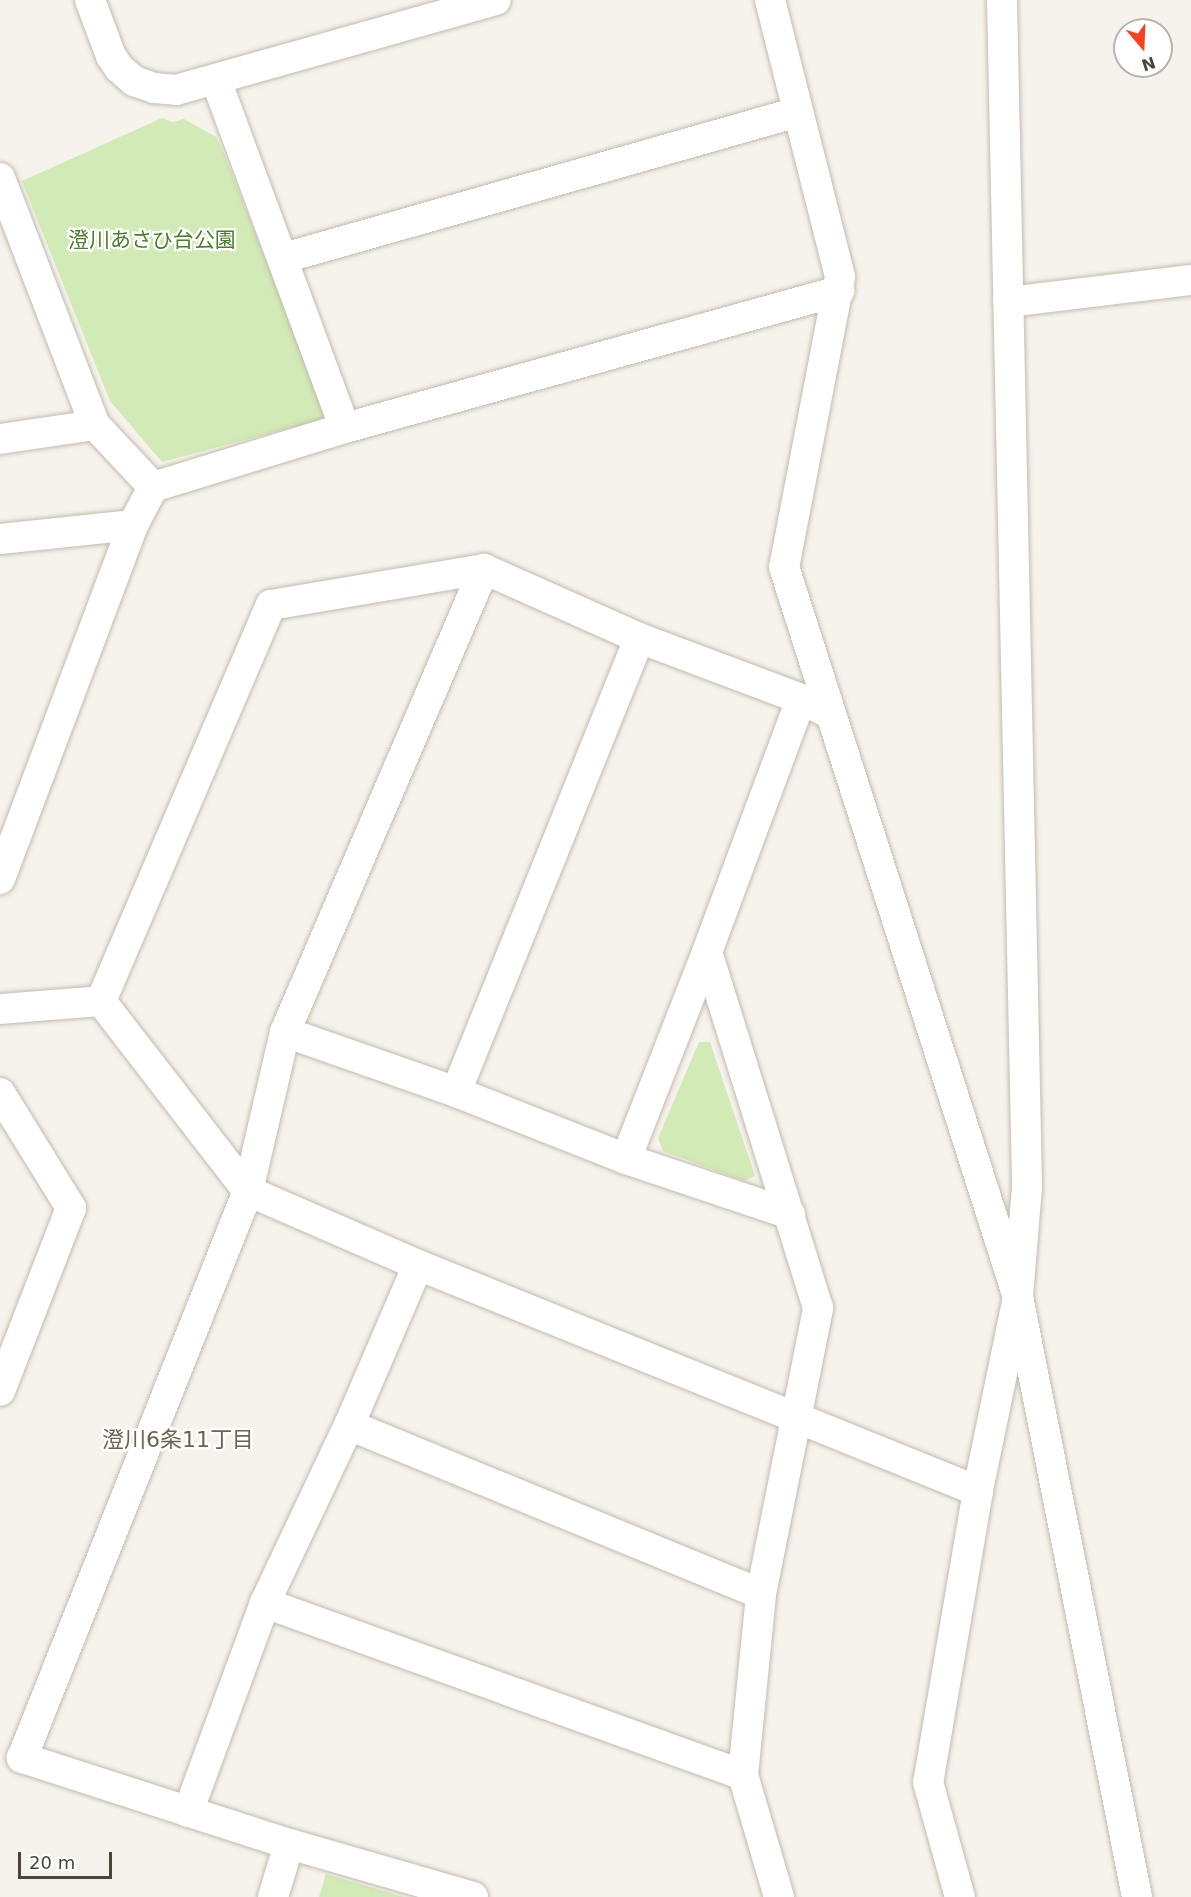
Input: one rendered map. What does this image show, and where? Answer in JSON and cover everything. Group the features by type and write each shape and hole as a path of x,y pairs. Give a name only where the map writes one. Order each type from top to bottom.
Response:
{"street":[{"path":"90,0 111,56 134,81 154,88 176,90 496,0"},
{"path":"770,0 840,277 784,567 829,714 1018,1297 1137,1897"},
{"path":"960,1897 928,1782 978,1491 1018,1297 1026,1187 1002,0"},
{"path":"216,80 284,258 345,428"},
{"path":"284,258 798,112"},
{"path":"0,178 95,425 153,488"},
{"path":"1008,302 1191,280"},
{"path":"0,879 133,525 153,488 345,428 839,291"},
{"path":"0,440 95,425"},
{"path":"0,539 133,525"},
{"path":"101,1001 272,605 484,569 639,638 801,699 829,714"},
{"path":"473,1897 290,1844 22,1758 248,1191 285,1032 484,569"},
{"path":"456,1092 639,638"},
{"path":"626,1159 707,952 801,699"},
{"path":"707,952 818,1308 761,1594 743,1776 779,1897"},
{"path":"101,1001 248,1191 418,1264 978,1491"},
{"path":"0,1009 101,1001"},
{"path":"285,1032 456,1092 626,1159 790,1214"},
{"path":"0,1093 71,1208 0,1391"},
{"path":"188,1812 264,1603 349,1425 418,1264"},
{"path":"349,1425 761,1594"},
{"path":"264,1603 743,1776"},
{"path":"273,1897 290,1844"}],"green space":[{"name":"澄川あさひ台公園","path":"162,118 172,122 184,119 216,137 221,146 328,418 162,462 110,401 22,181"},
{"path":"699,1042 710,1042 755,1176 744,1181 663,1151 658,1138"},
{"path":"326,1874 404,1897 319,1897"}],"district":[{"name":"澄川6条11丁目","path":"178,1440"}]}
